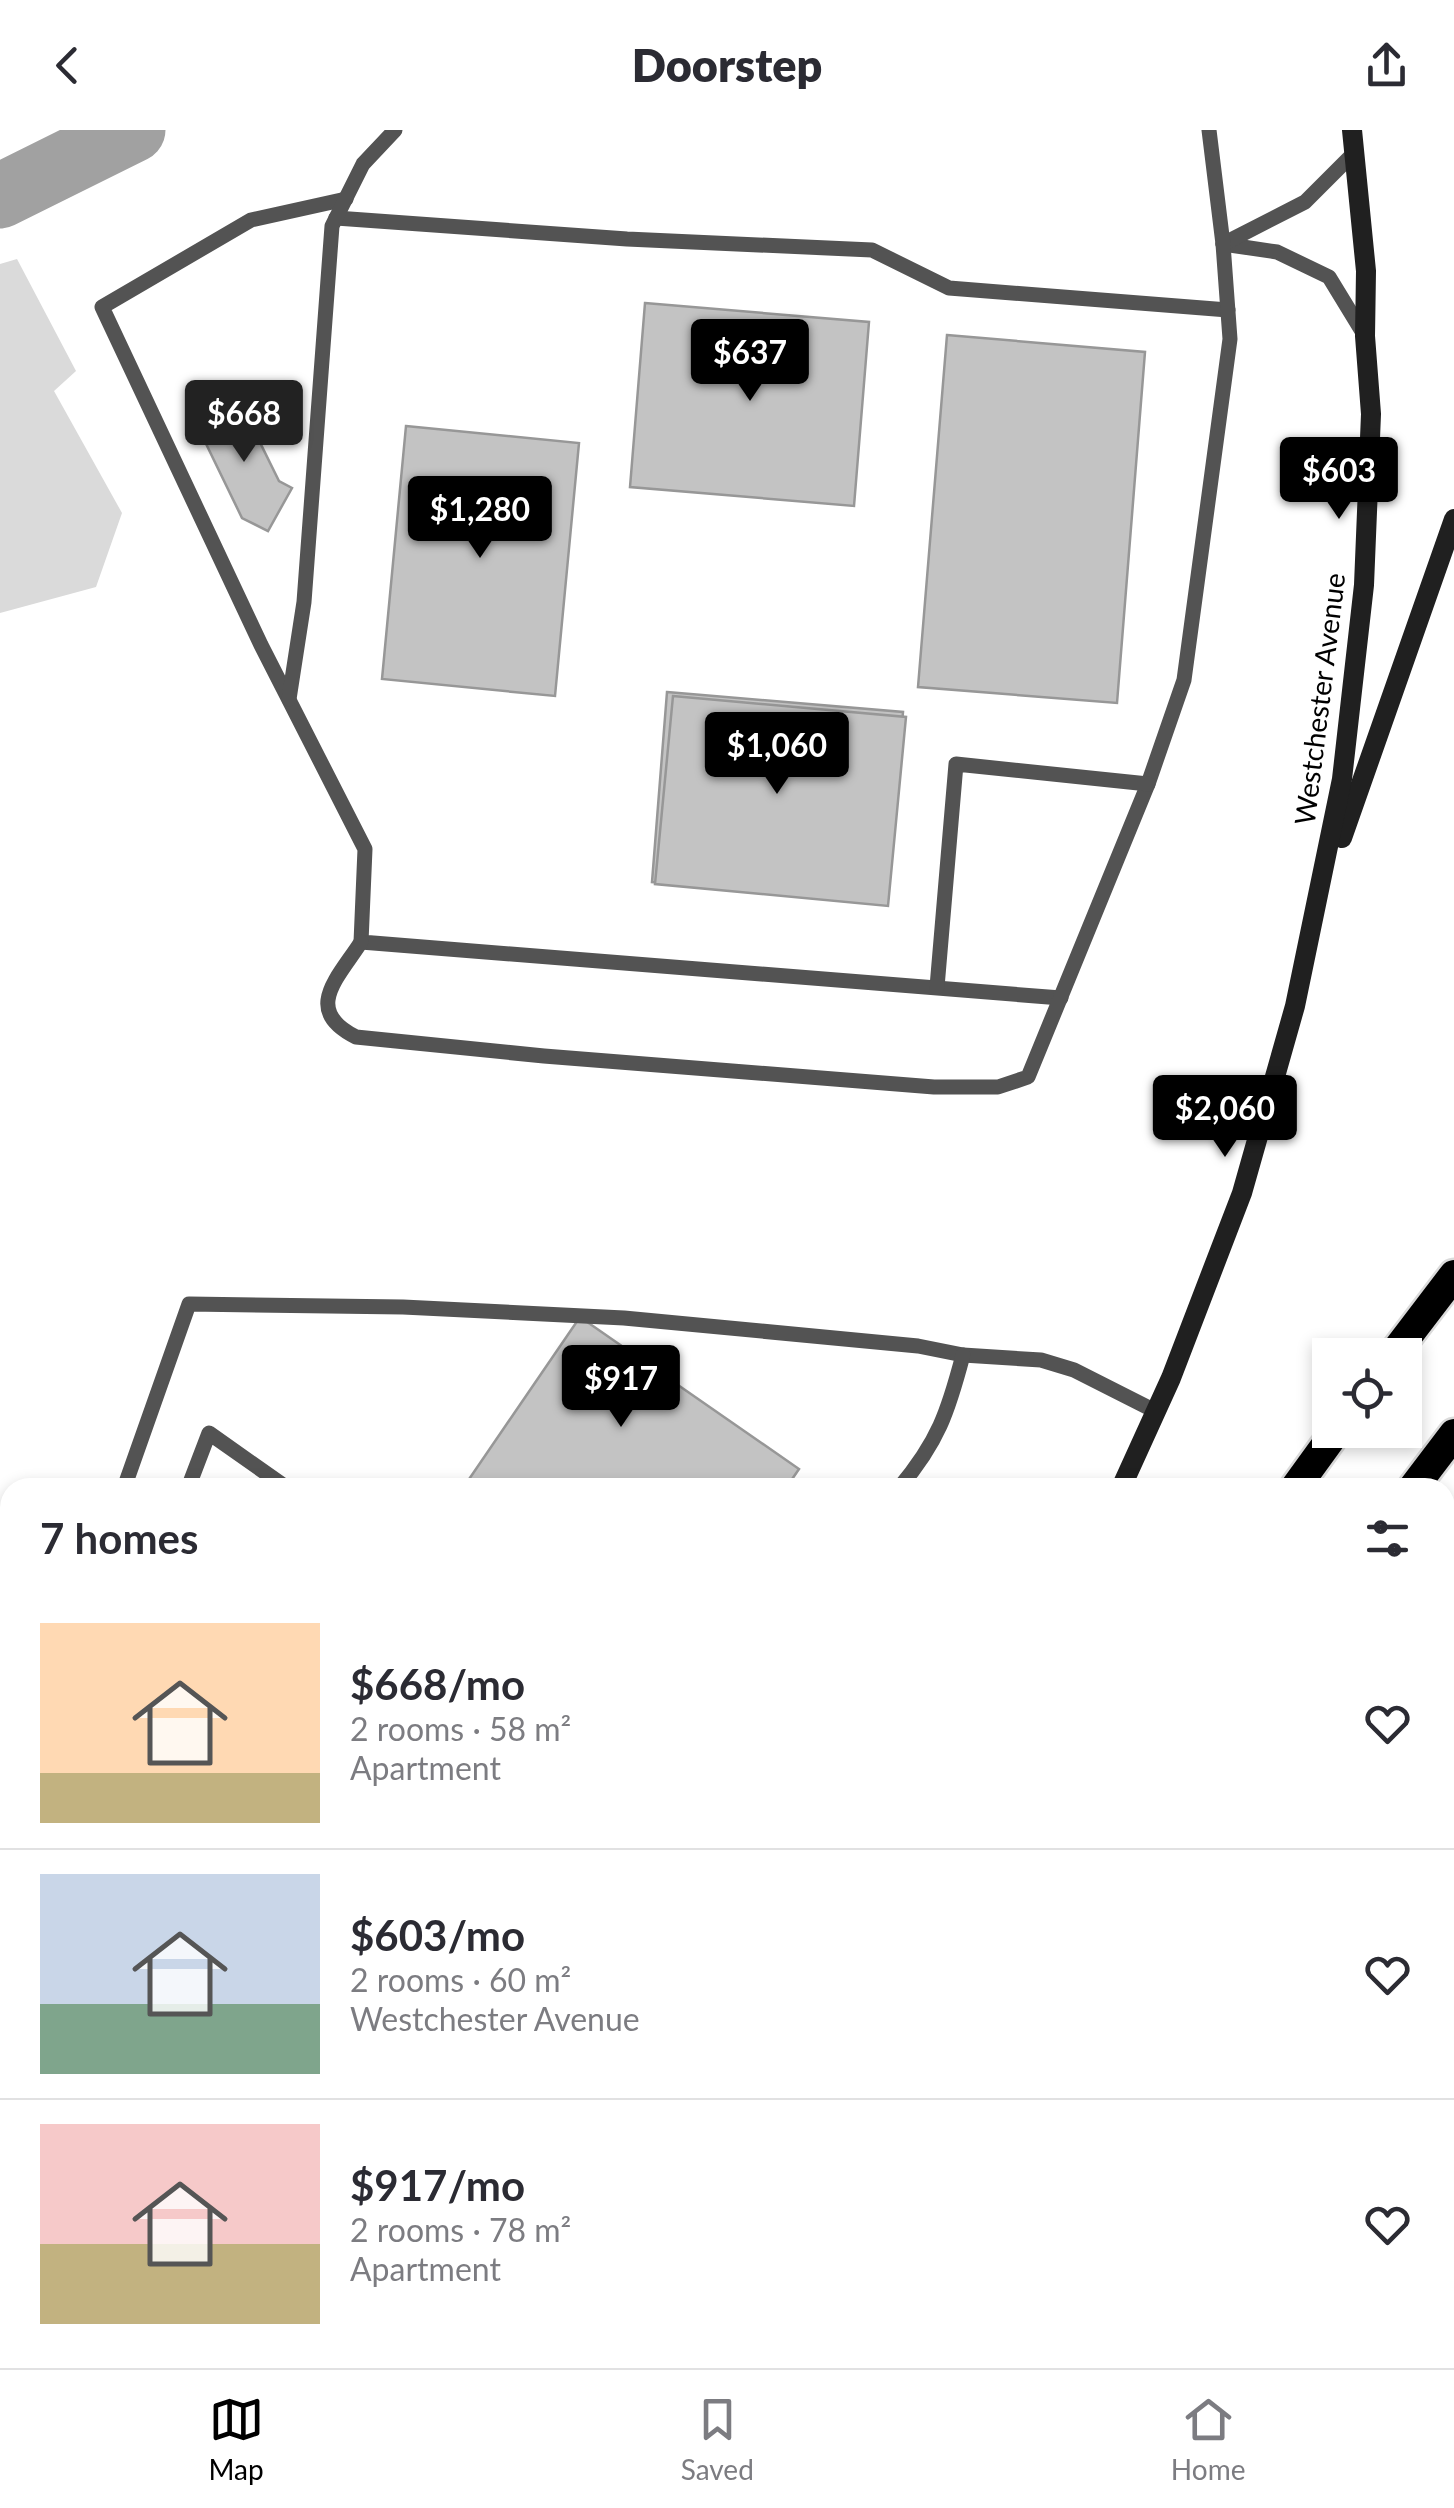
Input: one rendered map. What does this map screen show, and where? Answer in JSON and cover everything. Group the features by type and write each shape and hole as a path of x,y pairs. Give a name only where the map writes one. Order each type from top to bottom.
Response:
{"highway":[{"path":"1406,1338 1454,1275"},
{"path":"1421,1478 1454,1434"},
{"path":"1302,1478 1324,1448"}],"main road":[{"name":"Westchester Avenue","path":"1315,914 1342,779 1364,586 1372,414 1365,336 1366,271 1352,130"},
{"path":"1126,1478 1157,1412 1242,1193 1278,1070 1315,914 1454,519"}],"lane":[{"path":"289,699 304,602 336,218 363,164 395,130"},
{"path":"346,200 251,220 102,306 364,848 361,942 327,995 326,1009 338,1028 356,1037 544,1056 934,1087 998,1087 1028,1076 1148,784 1184,680 1230,339 1224,244 1210,130"},
{"path":"1224,244 1305,202 1355,152"},
{"path":"336,218 627,239 872,250 949,288 1228,310"},
{"path":"1224,244 1277,252 1329,277 1365,336"},
{"path":"937,987 956,764 1148,784"},
{"path":"361,942 1061,998"},
{"path":"127,1478 188,1304 403,1307 624,1318 918,1346 963,1355 1041,1360 1074,1370 1157,1412"},
{"path":"907,1478 948,1416 963,1355"},
{"path":"192,1478 209,1433 274,1478"}],"shaded area":[{"path":"17,259 76,371 54,391 122,513 96,587 0,613 0,264"}],"building":[{"path":"645,303 869,322 854,506 630,487"},
{"path":"947,335 1145,352 1117,703 918,687"},
{"path":"239,400 279,481 292,488 268,531 242,518 195,421"},
{"path":"406,426 579,443 555,696 382,679"},
{"path":"667,692 903,712 887,902 652,882"},
{"path":"673,696 906,717 888,906 655,884"},
{"path":"580,1317 799,1469 793,1478 470,1478"}],"waterway":[{"path":"0,196 133,130"}]}
